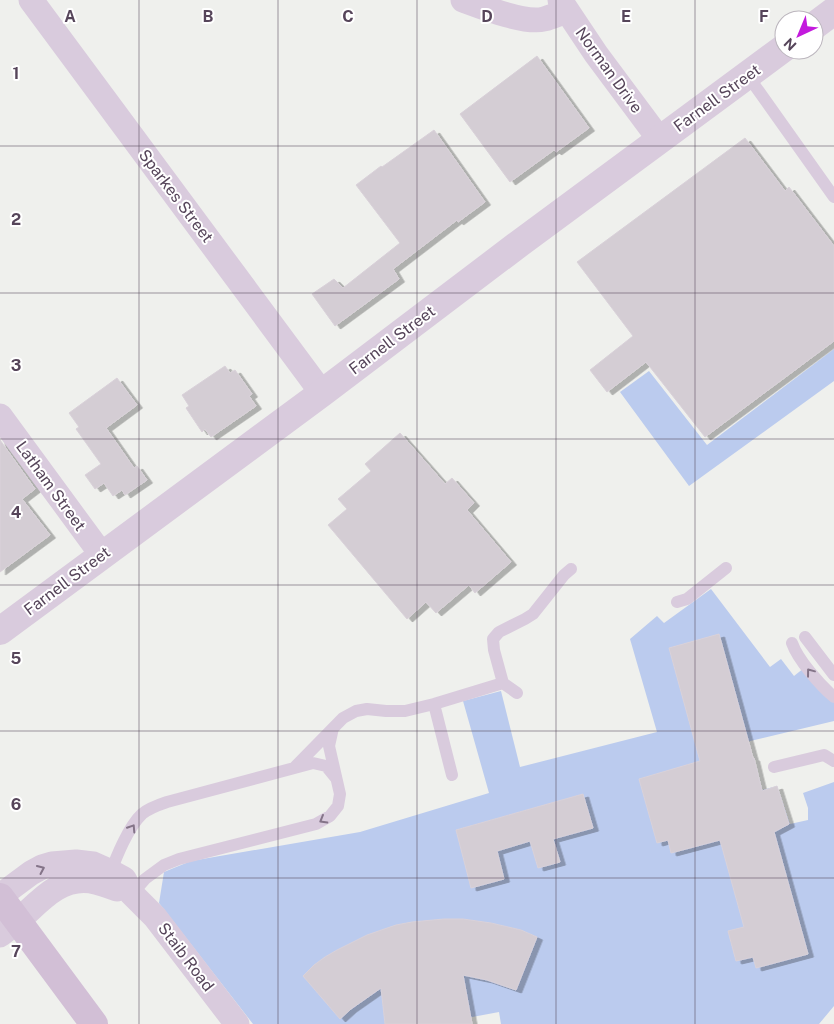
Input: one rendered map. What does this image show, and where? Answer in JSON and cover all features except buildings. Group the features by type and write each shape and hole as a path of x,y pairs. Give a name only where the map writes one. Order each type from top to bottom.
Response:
{"main road":[{"path":"0,896 9,928 94,1024"}],"street":[{"name":"Sparkes Street","path":"31,0 322,393"},
{"path":"463,0 498,12 533,20 543,20 564,5"},
{"name":"Norman Drive","path":"564,5 596,54 660,140"},
{"path":"824,18 834,10"},
{"name":"Farnell Street","path":"0,631 774,56"},
{"name":"Latham Street","path":"0,416 102,555"},
{"name":"Staib Road","path":"0,896 42,867 52,864 76,862 93,864 108,878 132,894 155,917 236,1024"},
{"name":"Staib Road","path":"9,928 41,899 63,885 108,878"}],"lane":[{"path":"748,76 834,197"},
{"path":"677,602 687,599 726,568"},
{"path":"517,693 503,683 493,639 499,632 525,620 533,614 571,569"},
{"path":"805,637 834,675"},
{"path":"792,643 795,651 816,679 834,697"},
{"path":"294,768 343,718 356,711 366,709 405,710 434,704 503,683"},
{"path":"434,704 452,775"},
{"path":"132,894 145,879 164,865 179,859 316,824 330,816 338,806 340,794 329,746 334,728"},
{"path":"774,767 824,755 834,761"},
{"path":"108,878 132,826 153,807 313,763 326,766 336,779"}],"shaded area":[{"path":"834,349 834,381 689,486 620,392 649,371 707,445"},
{"path":"711,589 770,667 781,659 794,676 804,668 834,696 834,721 721,748 726,766 754,758 762,790 777,786 790,824 808,820 808,808 803,793 834,782 834,1006 819,1024 501,1024 499,1012 435,1024 253,1024 159,903 164,872 191,861 360,832 489,793 463,701 501,691 520,767 657,732 630,639 657,616 664,623"}]}
